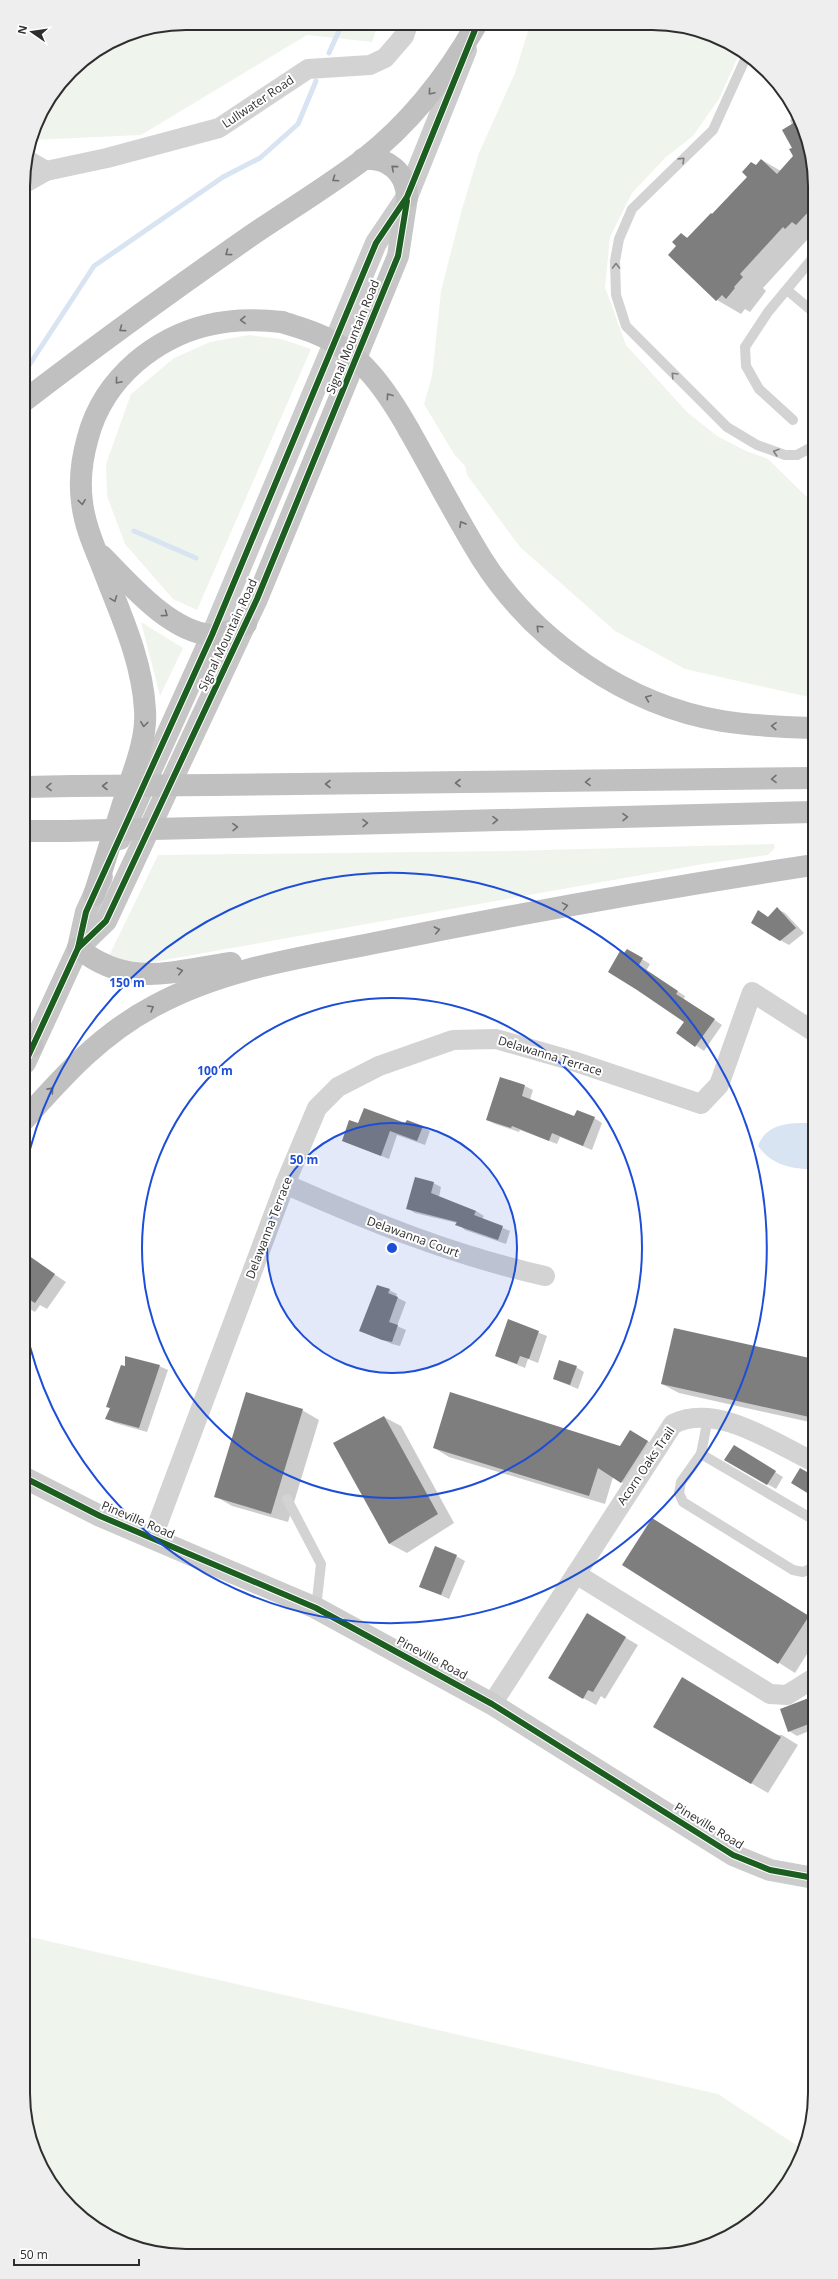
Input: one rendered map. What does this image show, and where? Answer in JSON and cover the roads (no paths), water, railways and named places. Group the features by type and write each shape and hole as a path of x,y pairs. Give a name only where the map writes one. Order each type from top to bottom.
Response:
{"highway":[{"path":"30,397 242,242 363,159 402,125 428,96 452,64 473,30"},
{"path":"363,159 381,160 396,169 406,184 408,197"},
{"path":"94,895 141,748 145,713 143,681 135,655 87,526 82,502 81,480 84,453 92,424 105,396 127,370 151,350 181,334 226,320 257,319 282,322 318,334 345,350 372,375 392,400 482,559 517,606 571,655 624,688 695,714 721,721 757,725 808,728"},
{"path":"95,549 142,596 161,612 194,631 212,635 225,633 246,624"},
{"path":"30,787 808,778"},
{"path":"30,831 808,812"},
{"path":"30,1113 74,1064 104,1038 128,1021 182,992 239,971 416,934 609,898 808,866"},
{"path":"78,948 110,968 137,975 152,975 416,934"}],"main road":[{"name":"Signal Mountain Road","path":"78,948 106,920 246,624 398,256 408,197 474,30"},
{"name":"Signal Mountain Road","path":"30,1046 78,948 86,912 212,635 376,243 408,197"},
{"name":"Pineville Road","path":"30,1481 100,1516 316,1608 492,1704 733,1855 770,1870 808,1877"}],"street":[{"name":"Lullwater Road","path":"30,180 46,171 108,158 219,128 308,69 370,65 385,58 404,36 406,30"},
{"path":"31,163 46,171"},
{"name":"Delawanna Terrace","path":"152,1539 285,1184 317,1108 338,1087 379,1066 453,1040 496,1039 573,1062 701,1104 718,1085 752,992 808,1028"},
{"name":"Delawanna Court","path":"285,1184 361,1218 460,1254 545,1276"},
{"name":"Acorn Oaks Trail","path":"492,1704 673,1424 685,1418 708,1418 729,1421 808,1459"},
{"path":"576,1574 770,1694 787,1695 808,1682"}],"lane":[{"path":"745,60 714,130 632,209 619,239 615,261 616,295 626,326 727,427 757,445 785,455 797,455 808,449"},
{"path":"793,420 758,389 746,366 745,347 757,328 808,264"},
{"path":"787,290 808,308"},
{"path":"708,1418 701,1454 681,1482 679,1493 684,1502 792,1570 803,1572 808,1570"},
{"path":"701,1454 808,1516"},
{"path":"287,1499 321,1564 316,1608"}],"water":[{"path":"796,1123 808,1123 808,1169 782,1165 769,1158 758,1146 767,1132 774,1128"}],"waterway":[{"path":"329,53 339,30"},
{"path":"30,364 94,266 223,177 260,158 298,124 316,81"},
{"path":"134,531 196,558"}]}
